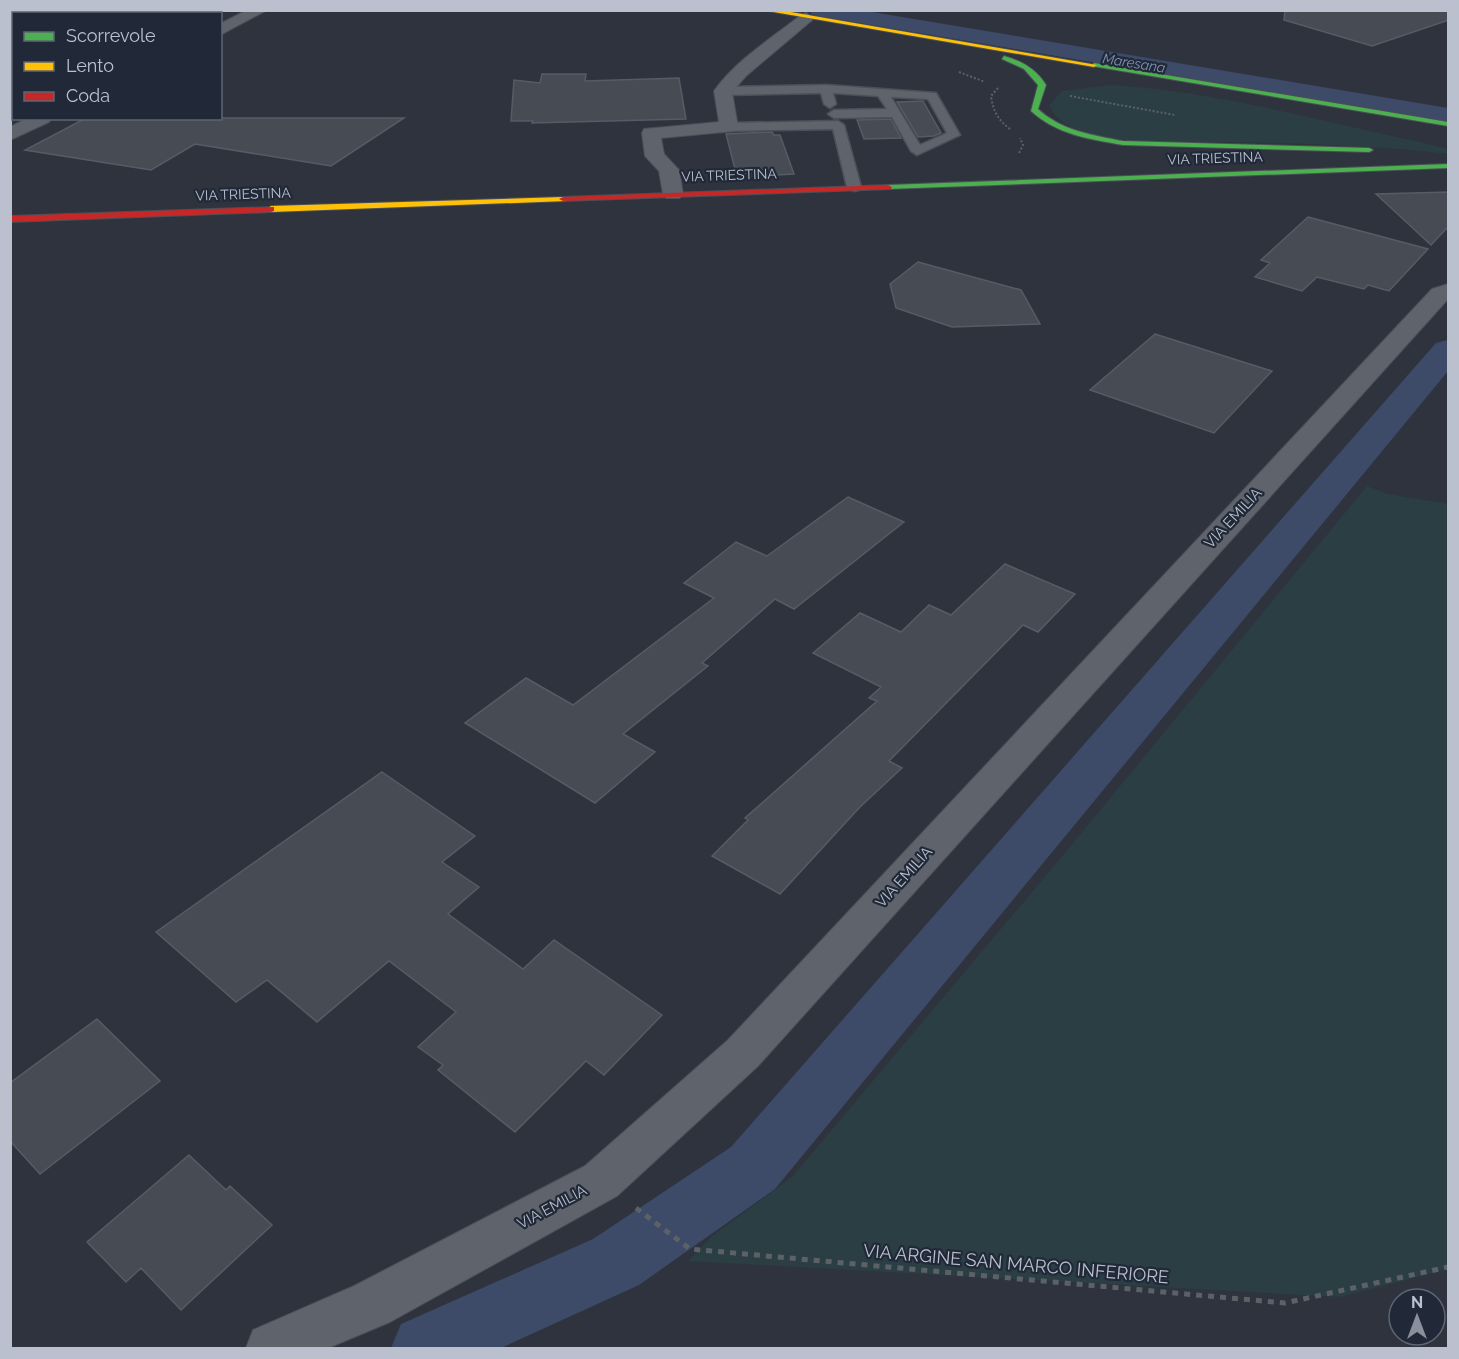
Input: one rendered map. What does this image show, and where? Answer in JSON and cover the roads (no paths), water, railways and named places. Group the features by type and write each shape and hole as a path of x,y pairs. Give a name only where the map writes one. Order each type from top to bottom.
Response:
{"street":[{"path":"222,29 260,10"},
{"path":"765,10 1449,126"},
{"path":"673,194 669,170 655,156 651,133 729,127 723,91 740,72 806,18"},
{"path":"956,44 1031,69 1040,78 1042,85 1034,109 1056,134 1060,144"},
{"path":"1137,74 1182,87 1344,121"},
{"path":"1114,82 1220,90 1449,126"},
{"path":"1040,95 1060,87"},
{"path":"10,135 39,120"},
{"path":"1044,120 1085,136 1123,143 1386,151"},
{"path":"1406,153 1449,159"},
{"path":"1007,181 1046,171 1053,164"},
{"name":"VIA TRIESTINA","path":"10,219 1449,166"},
{"path":"794,189 1022,194 1449,180"},
{"name":"VIA EMILIA","path":"271,1348 372,1304 601,1181 743,1053 1432,302 1440,294 1449,291"}],"lane":[{"path":"826,89 854,187"},
{"path":"723,91 826,89 932,96 954,135 918,151 882,93"},
{"path":"729,127 836,120 896,113"}],"waterway":[{"name":"Maresana","path":"819,10 1448,115"},
{"path":"425,1348 616,1262 753,1168 1448,350"}]}
